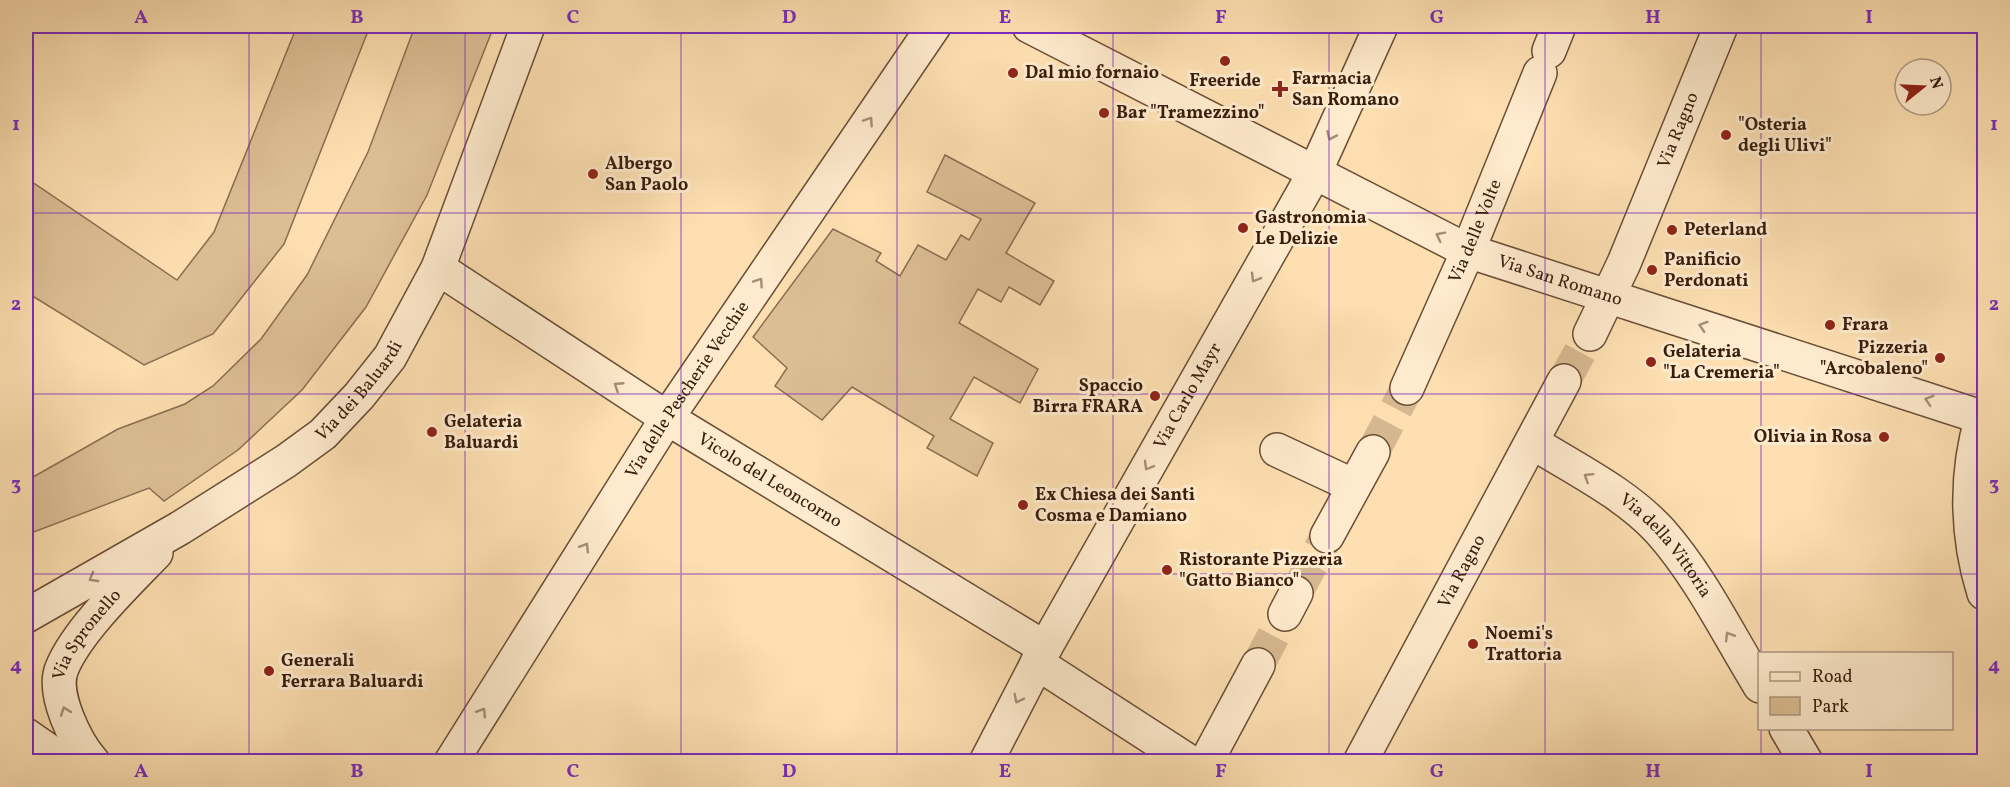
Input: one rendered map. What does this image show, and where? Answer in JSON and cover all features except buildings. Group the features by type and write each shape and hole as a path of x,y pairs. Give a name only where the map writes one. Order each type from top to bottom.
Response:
{"street":[{"name":"Via dei Baluardi","path":"26,616 180,528 286,461 323,434 359,396 390,357 438,268 528,26"},
{"name":"Via delle Pescherie Vecchie","path":"451,762 667,417 934,26"},
{"name":"Via San Romano","path":"1029,26 1468,251 1983,417"},
{"name":"Via Carlo Mayr","path":"986,762 1041,655 1315,172 1381,26"},
{"name":"Via Ragno","path":"1590,334 1608,296 1720,26"},
{"name":"Via delle Volte","path":"1407,388 1468,251 1549,50"},
{"name":"Vicolo del Leoncorno","path":"438,268 667,417 962,597 1190,762"},
{"name":"Via Ragno","path":"1360,762 1564,381"},
{"path":"1983,417 1971,462 1968,501 1984,593"},
{"name":"Via della Vittoria","path":"1532,442 1622,498 1659,531 1692,574 1758,683"},
{"path":"1277,450 1354,486"},
{"path":"1327,536 1373,452"},
{"name":"Via Spronello","path":"93,762 81,748 62,705 61,669 81,637 180,528"},
{"path":"1206,762 1258,665"},
{"path":"1787,730 1806,762"},
{"path":"26,735 64,762"}],"green space":[{"path":"297,26 370,26 284,244 213,334 144,365 26,292 26,178 177,280 214,232"},
{"path":"415,26 494,26 427,195 366,307 302,390 238,450 164,501 149,488 26,535 26,481 118,429 185,404 213,386 261,339 307,275 368,152"},
{"path":"945,155 1035,203 1006,253 1054,281 1040,305 1009,287 1001,302 978,289 959,323 1038,369 1020,403 974,377 950,419 993,443 977,476 927,448 934,436 852,387 822,420 775,386 787,368 753,337 833,229 881,253 876,261 900,276 918,245 946,260 961,235 969,240 981,219 927,192"}],"tunnel":[{"path":"1564,381 1590,334"},
{"path":"1373,452 1407,388"},
{"path":"1296,593 1327,536"},
{"path":"1258,665 1285,614"}],"place":[{"name":"Freeride","path":"1225,61"},
{"name":"Dal mio fornaio","path":"1013,73"},
{"name":"Farmacia San Romano","path":"1280,89"},
{"name":"Bar \"Tramezzino\"","path":"1104,113"},
{"name":"\"Osteria degli Ulivi\"","path":"1726,135"},
{"name":"Albergo San Paolo","path":"593,174"},
{"name":"Gastronomia Le Delizie","path":"1243,228"},
{"name":"Peterland","path":"1672,230"},
{"name":"Panificio Perdonati","path":"1652,270"},
{"name":"Frara","path":"1830,325"},
{"name":"Pizzeria \"Arcobaleno\"","path":"1940,358"},
{"name":"Gelateria \"La Cremeria\"","path":"1651,362"},
{"name":"Spaccio Birra FRARA","path":"1155,396"},
{"name":"Gelateria Baluardi","path":"432,432"},
{"name":"Olivia in Rosa","path":"1884,437"},
{"name":"Ex Chiesa dei Santi Cosma e Damiano","path":"1023,505"},
{"name":"Ristorante Pizzeria \"Gatto Bianco\"","path":"1167,570"},
{"name":"Noemi's Trattoria","path":"1473,644"},
{"name":"Generali Ferrara Baluardi","path":"269,671"}]}
